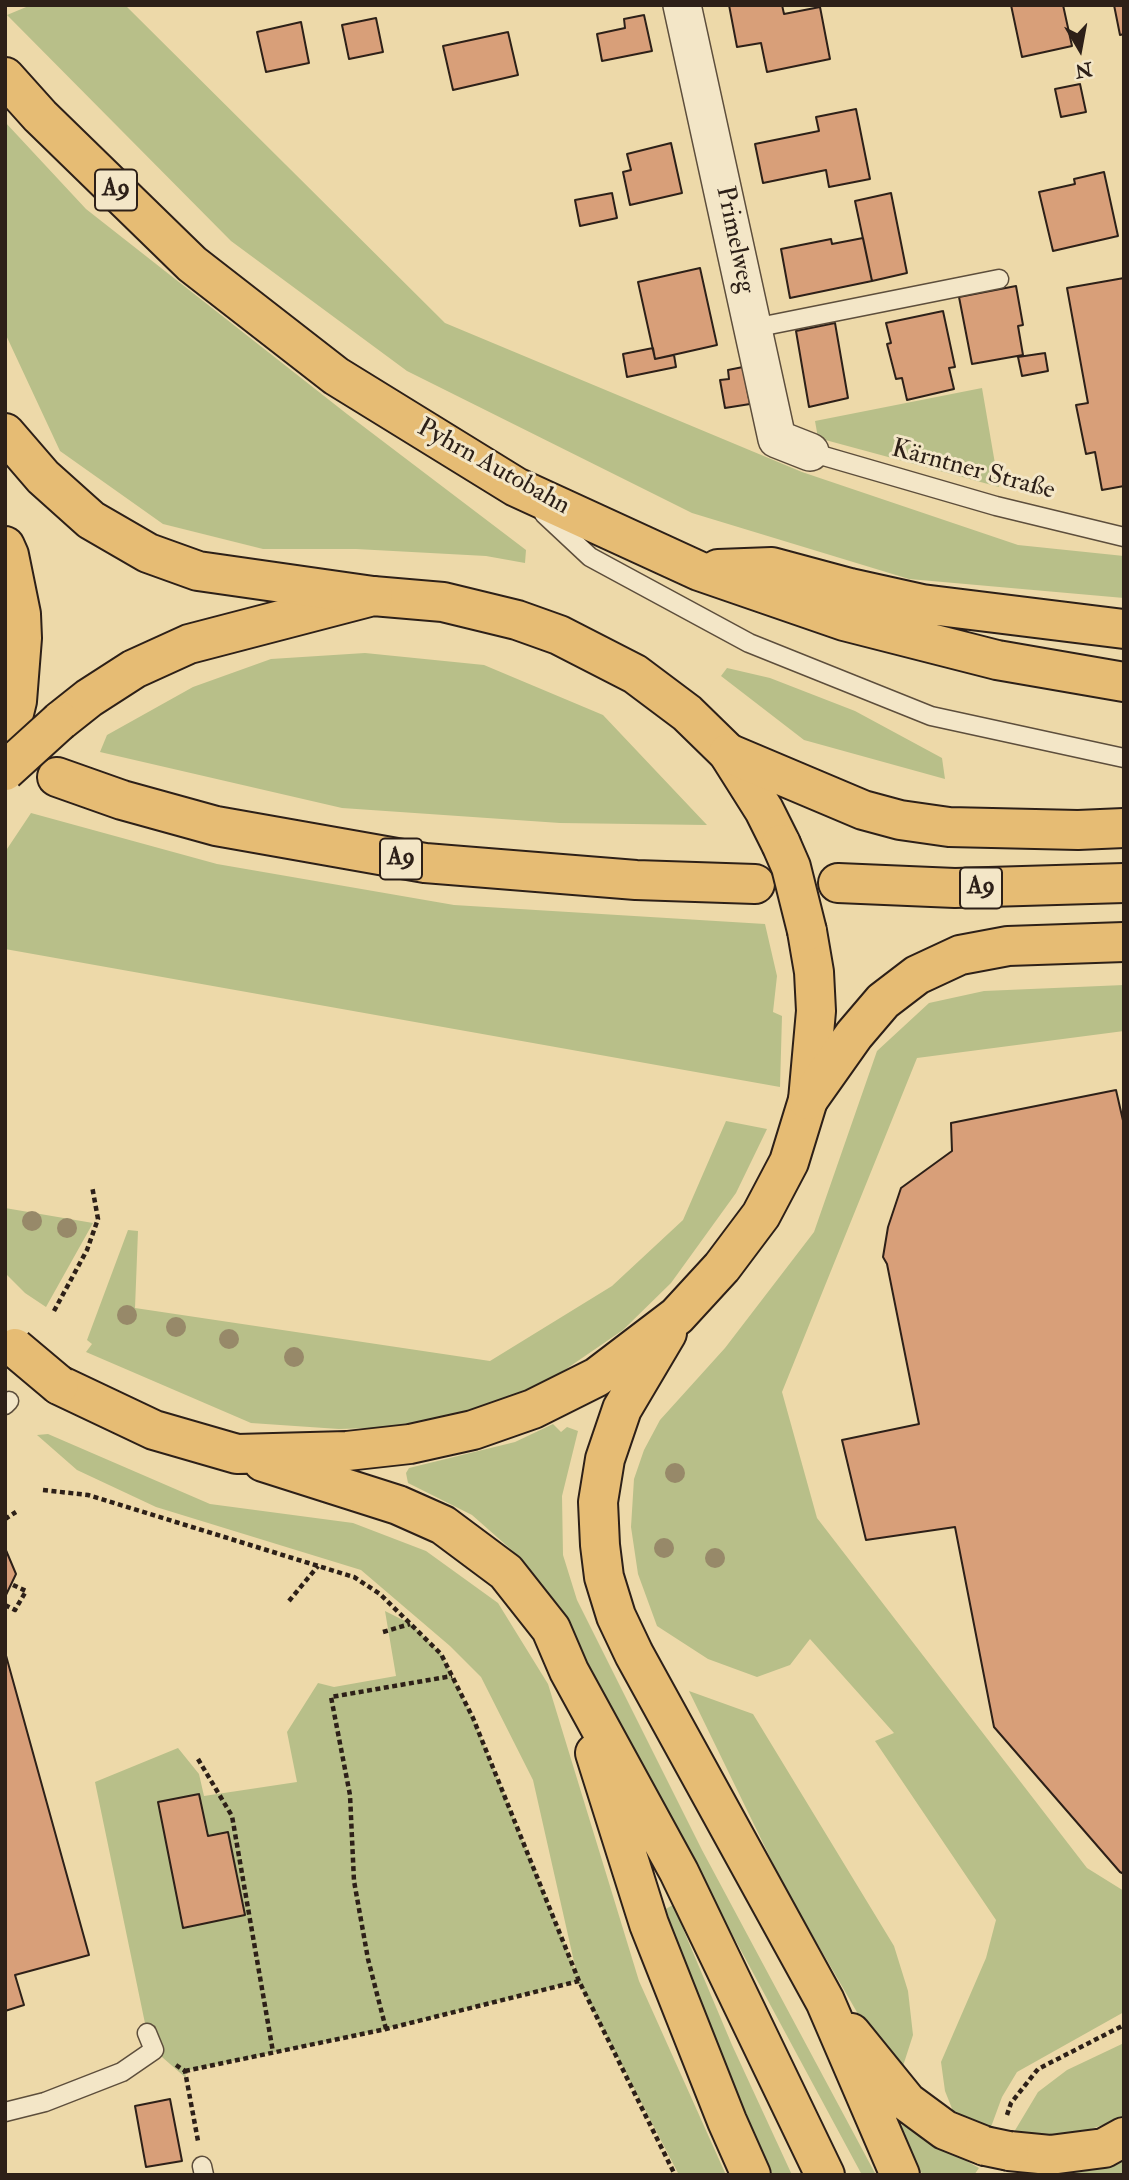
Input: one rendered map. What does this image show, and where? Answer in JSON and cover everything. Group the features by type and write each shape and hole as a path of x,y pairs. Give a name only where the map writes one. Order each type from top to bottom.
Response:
{"main road":[{"name":"Pyhrn Autobahn","path":"5,77 40,116 192,264 336,376 516,487 699,570 844,621 997,660 1124,682"},
{"path":"5,433 43,477 91,520 148,553 198,571 373,596 443,601 517,620 559,635 635,674 687,713 728,752 764,810 781,844 791,867 807,930 814,972 816,1012 808,1100 789,1162 761,1215 722,1267 677,1316 597,1377 533,1409 473,1430 410,1444 347,1451 237,1454"},
{"path":"5,546 21,614 22,638 17,701 5,750"},
{"path":"699,570 772,567 922,604 1124,629"},
{"path":"5,771 89,698 134,669 189,645 373,596"},
{"path":"728,752 863,810 900,820 949,827 1078,830 1124,828"},
{"name":"A9","path":"57,777 122,800 216,826 425,863 636,880 755,884"},
{"name":"A9","path":"838,883 955,888 1124,883"},
{"path":"808,1100 883,1001 917,975 960,956 1008,946 1124,942"},
{"path":"677,1316 622,1409 605,1459 598,1502 604,1577 616,1616 634,1654 825,2001 900,2175"},
{"path":"10,1343 59,1385 154,1430 398,1505 443,1525 506,1572 551,1629 569,1671 679,1872 825,2175"},
{"path":"569,1671 649,1923 751,2175"},
{"path":"825,2001 907,2102 946,2130 1000,2138 1050,2155 1104,2148 1124,2137"}],"street":[{"name":"Primelweg","path":"682,5 776,439 810,452"}],"lane":[{"path":"754,328 999,279"},
{"name":"Kärntner Straße","path":"810,452 996,506 1124,537"},
{"path":"516,487 590,557 750,643 931,716 1124,758"},
{"path":"5,2112 45,2102 122,2072 154,2050 147,2033"}],"path":[{"path":"54,1311 87,1250 98,1219 92,1186"},
{"path":"43,1490 88,1495 354,1577 380,1594 441,1654 473,1718 579,1981 675,2175"},
{"path":"5,1519 16,1512"},
{"path":"289,1601 318,1566"},
{"path":"5,1605 15,1610 26,1591 11,1584"},
{"path":"383,1632 411,1624"},
{"path":"386,2029 368,1959 354,1881 350,1795 331,1697 452,1675"},
{"path":"198,1759 232,1816 273,2052"},
{"path":"203,2171 185,2071 386,2029 579,1981"},
{"path":"1000,2138 1012,2103 1038,2069 1124,2025"}],"green space":[{"path":"31,5 125,5 445,323 802,472 1018,545 1124,556 1124,598 909,579 692,513 407,371 231,241 7,15"},
{"path":"5,122 86,209 347,414 526,550 525,563 486,556 356,549 263,549 163,524 60,451 5,333"},
{"path":"982,388 999,487 818,438 815,421"},
{"path":"365,653 484,665 603,715 707,825 560,823 342,808 100,752 107,735 193,687 271,659"},
{"path":"727,668 770,678 855,711 942,758 945,779 804,740 721,676"},
{"path":"31,813 217,864 454,905 765,924 777,976 773,1012 782,1016 780,1087 5,949 5,852"},
{"path":"1124,985 1124,1031 917,1058 782,1392 817,1518 1087,1868 1124,1891 1124,2012 1017,2072 1002,2097 991,2127 955,2116 945,2091 941,2062 986,1958 996,1920 875,1741 894,1733 810,1639 790,1665 757,1677 708,1659 657,1626 638,1574 631,1527 634,1479 644,1450 660,1420 725,1348 814,1232 877,1051 929,1003 984,991"},
{"path":"726,1121 767,1129 736,1193 671,1283 623,1330 550,1380 477,1409 402,1427 339,1429 251,1423 86,1352 92,1344 87,1340 128,1230 138,1231 135,1308 490,1361 612,1286 683,1220"},
{"path":"5,1208 93,1223 46,1307 25,1293 5,1273"},
{"path":"553,1424 561,1432 567,1427 578,1431 562,1496 563,1555 577,1600 702,1850 876,2175 862,2175 551,1598 523,1560 472,1515 408,1483 406,1473 409,1468 515,1442"},
{"path":"48,1434 210,1504 353,1523 426,1551 498,1603 548,1684 639,1981 726,2175 679,2175 578,1981 386,2029 185,2071 186,2078 154,2050 147,2033 95,1782 178,1748 199,1774 204,1796 297,1782 287,1732 318,1683 334,1687 396,1676 385,1611 411,1624 441,1654 473,1718 577,1975 533,1780 481,1677 450,1646 361,1570 156,1507 77,1470 37,1435"},
{"path":"689,1691 753,1714 894,1946 908,1991 913,2035 903,2066 884,2048 858,2014 783,1884"},
{"path":"673,1905 732,2045 792,2175 773,2175 711,2038 660,1912"},
{"path":"1124,2043 1124,2115 1109,2123 1060,2139 1014,2132 1038,2092 1067,2070"},
{"path":"888,2117 979,2168 974,2175 923,2175"},
{"path":"1124,2159 1124,2175 1046,2175 1096,2170"}],"building":[{"path":"729,5 782,5 784,14 820,7 830,59 767,72 761,43 737,47"},
{"path":"1011,5 1063,5 1072,46 1022,57"},
{"path":"1114,5 1124,5 1124,34 1120,35"},
{"path":"644,15 652,51 602,61 597,34 625,28 624,19"},
{"path":"376,18 383,52 349,59 342,25"},
{"path":"301,22 309,63 266,72 257,32"},
{"path":"508,32 518,75 453,90 443,46"},
{"path":"1080,84 1086,112 1061,117 1055,89"},
{"path":"856,109 870,179 829,187 826,170 763,183 755,144 819,131 816,117"},
{"path":"671,143 682,193 630,205 623,172 631,170 627,154"},
{"path":"1104,172 1118,236 1053,251 1039,192 1075,184 1074,179"},
{"path":"612,193 617,218 580,226 575,200"},
{"path":"891,193 907,273 872,281 855,201"},
{"path":"863,238 872,281 790,298 781,249 831,239 832,244"},
{"path":"700,268 717,345 655,359 638,282"},
{"path":"1124,278 1124,486 1102,490 1095,452 1086,454 1076,405 1088,403 1067,288"},
{"path":"1016,286 1023,325 1018,326 1023,355 972,364 959,297"},
{"path":"943,311 955,367 949,368 954,389 907,400 902,378 896,379 887,344 891,343 886,323"},
{"path":"835,323 848,398 809,407 796,331"},
{"path":"653,348 655,359 674,355 676,367 627,377 623,354"},
{"path":"1045,353 1048,371 1022,376 1018,357"},
{"path":"743,367 750,404 725,408 720,380 729,379 728,370"},
{"path":"1116,1090 1124,1125 1124,1874 994,1727 955,1527 866,1540 842,1440 919,1424 887,1264 883,1257 888,1227 901,1188 952,1151 951,1123"},
{"path":"5,1548 16,1574 5,1597"},
{"path":"5,1652 89,1955 15,1975 24,2005 5,2011"},
{"path":"199,1794 208,1836 228,1832 245,1915 183,1928 158,1802"},
{"path":"170,2099 182,2161 146,2167 135,2106"}]}
